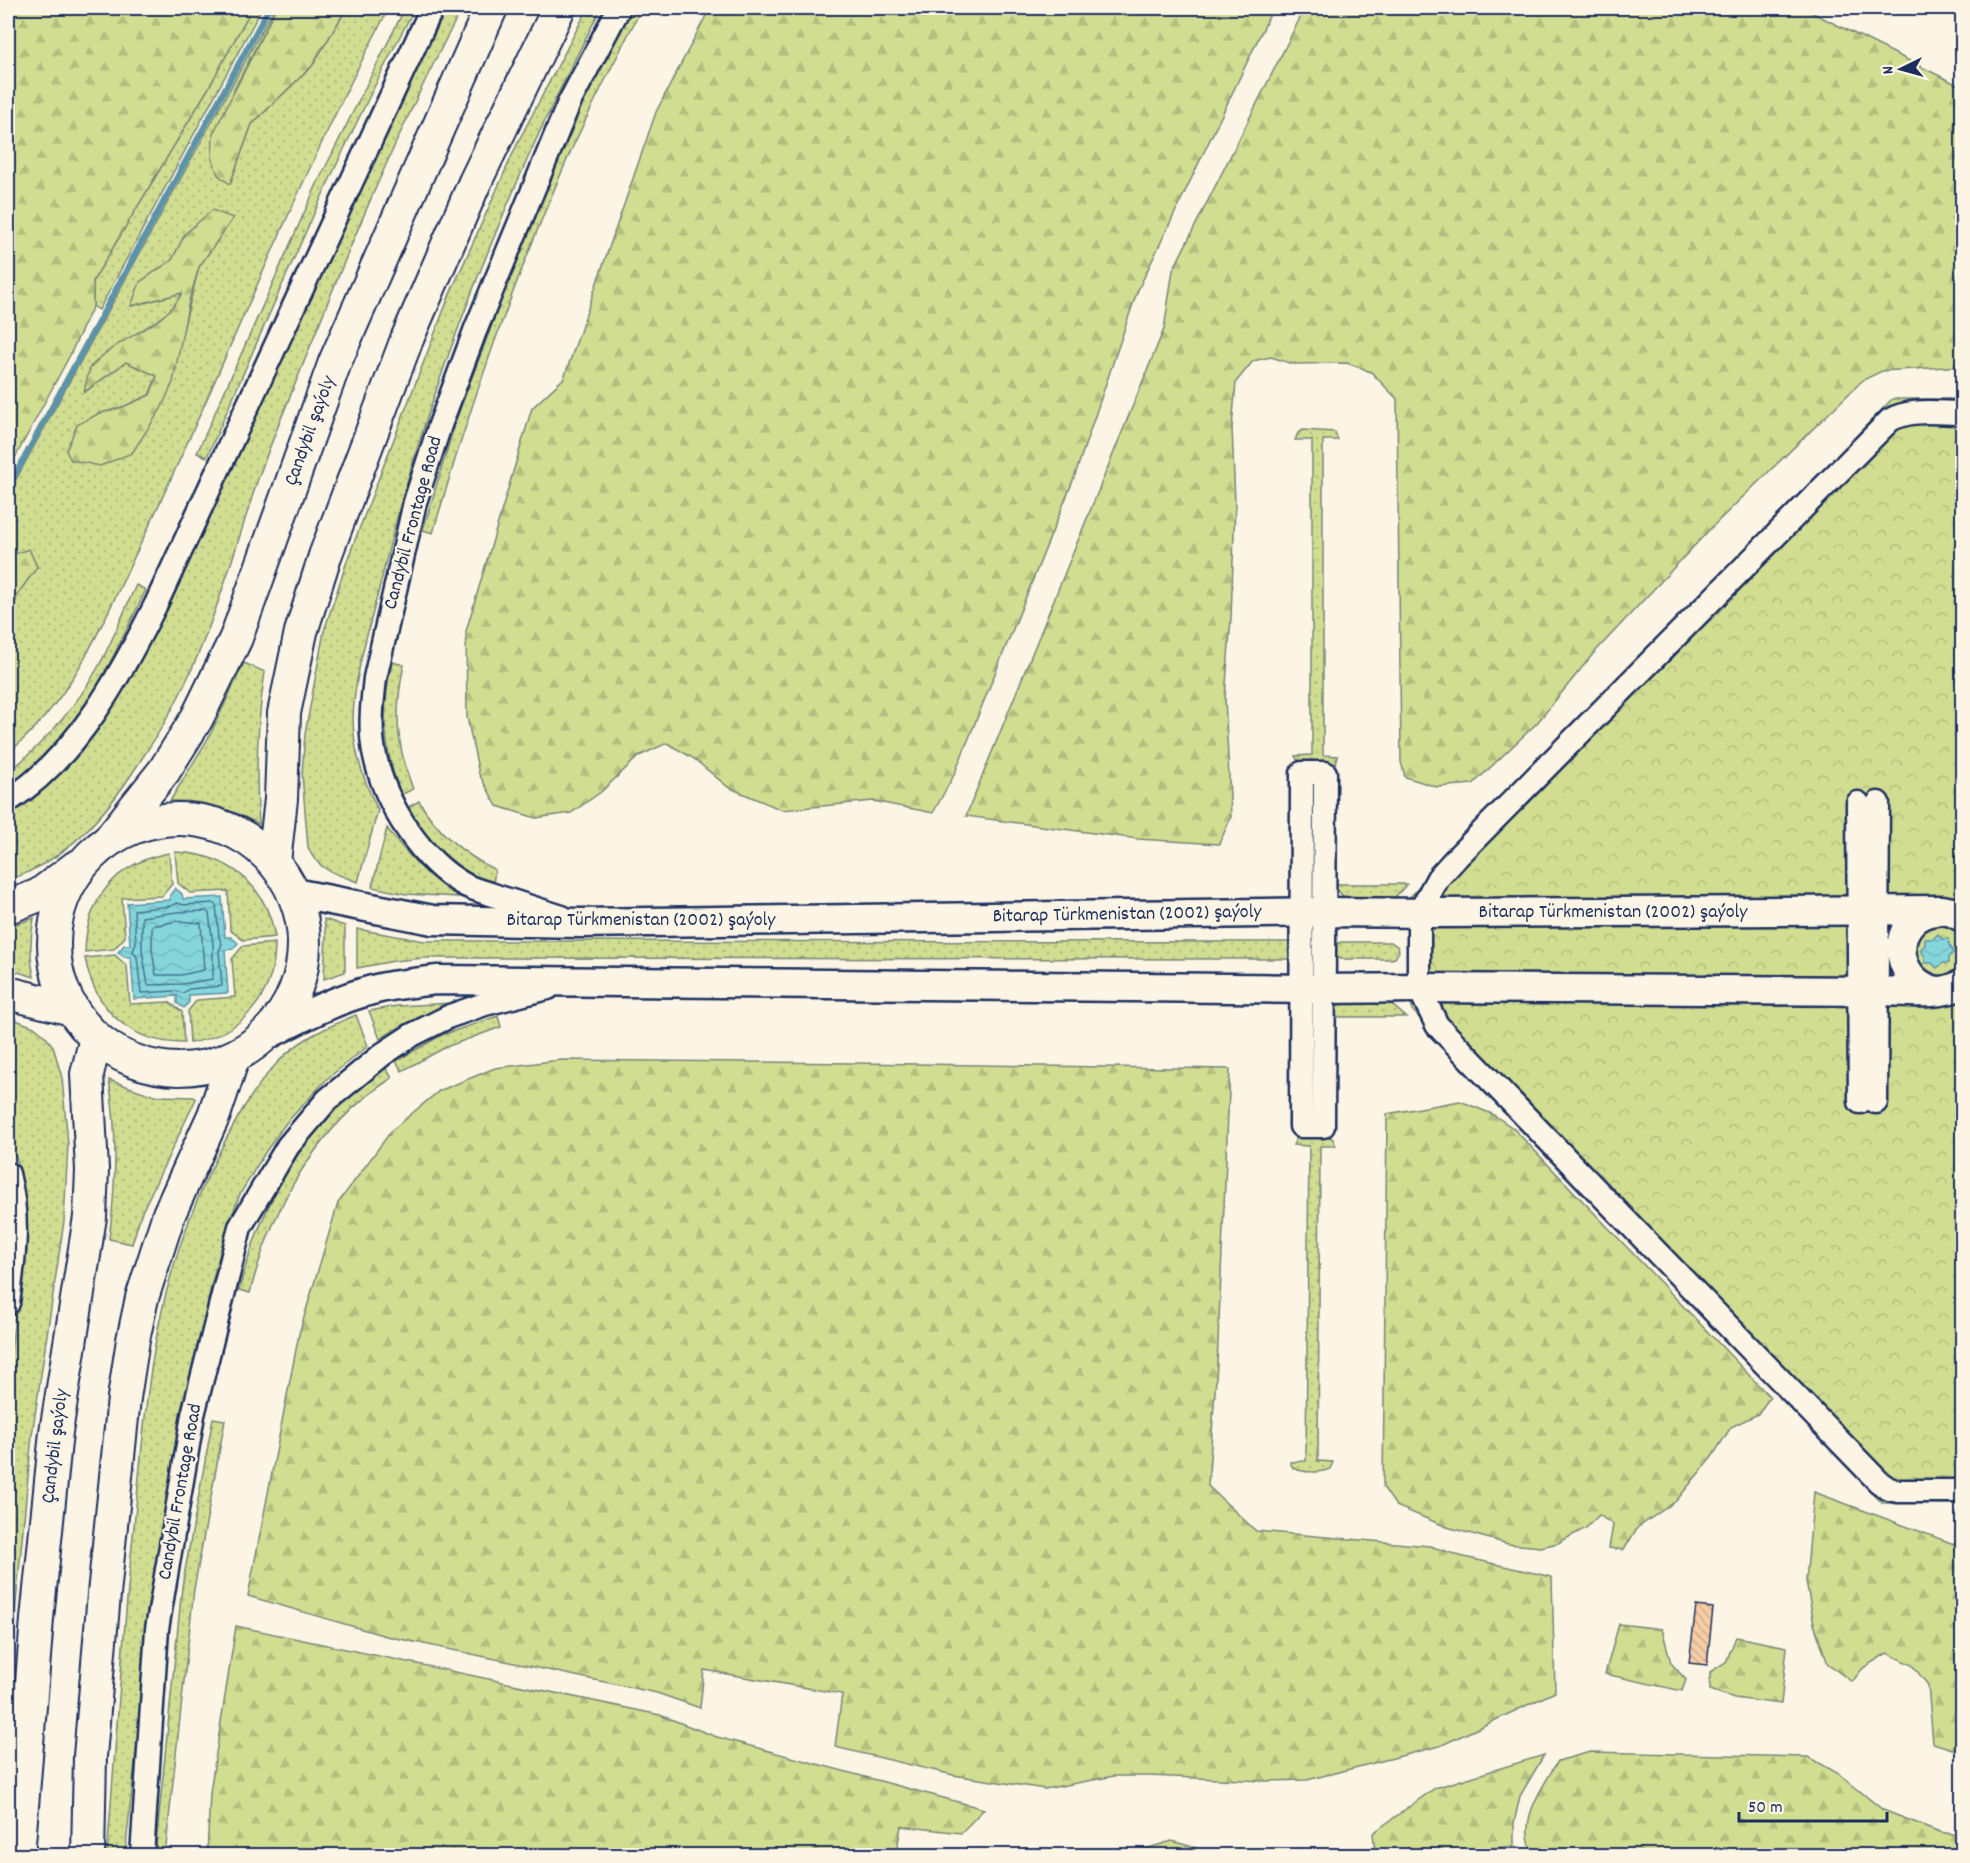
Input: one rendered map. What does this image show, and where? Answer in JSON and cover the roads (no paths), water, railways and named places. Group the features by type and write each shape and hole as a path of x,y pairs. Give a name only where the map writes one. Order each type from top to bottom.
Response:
{"main road":[{"name":"Çandybil şaýoly","path":"99,849 170,762 197,718 236,639 335,362 491,8"},
{"path":"274,862 281,799 284,713 301,632 325,556 407,339 475,182 559,8"},
{"path":"8,907 39,895 99,849 141,824 177,819 213,823 246,838 274,862 294,893 304,931 302,970 288,1007 263,1037 233,1058 198,1069 161,1069 126,1058 96,1038 72,1009 59,979 54,947 58,914 70,884 99,849"},
{"path":"8,993 72,1009"},
{"name":"Çandybil şaýoly","path":"18,1856 37,1619 56,1432 90,1217 92,1170 87,1074 96,1038"},
{"path":"88,1856 90,1756 103,1605 124,1398 133,1340 142,1298 169,1214 214,1115 233,1058"}],"street":[{"path":"8,801 25,790 55,761 93,716 127,662 432,8"},
{"name":"Candybil Frontage Road","path":"580,923 466,886 437,866 394,809 375,757 372,704 375,678 415,502 440,425 475,332 569,103 619,8"},
{"path":"1962,413 1910,413 1890,420 1458,856 1438,878 1419,913 1419,988 1437,1025 1879,1482 1889,1489 1899,1491 1962,1491"},
{"path":"1312,988 1323,1126 1301,1126 1312,988 1313,912 1325,773 1302,772 1313,912"},
{"path":"1868,803 1868,1102"},
{"name":"Bitarap Türkmenistan (2002) şaýoly","path":"294,893 433,920 580,923 1313,912 1952,914"},
{"path":"1951,988 1920,985 1906,970 1900,950 1906,930 1913,922 1931,911 1952,914"},
{"path":"263,1037 312,1011 379,988 436,980 1869,991 1951,988"},
{"name":"Candybil Frontage Road","path":"142,1856 157,1629 193,1415 240,1227 288,1146 327,1100 383,1054 412,1035 450,1016 485,1004 579,981"},
{"path":"8,1174 14,1198 16,1244 8,1304"}],"water":[{"path":"175,888 182,894 183,899 222,897 225,937 231,937 238,943 233,949 225,950 228,993 189,995 189,1002 184,1008 177,1003 177,996 134,999 131,957 125,957 118,952 124,945 130,945 127,903 170,900 170,895"},
{"path":"1938,934 1942,939 1949,939 1949,945 1954,952 1949,957 1949,963 1943,963 1937,968 1932,963 1925,963 1925,956 1920,950 1925,945 1925,939 1933,939"}],"waterway":[{"path":"8,488 269,8"}]}
